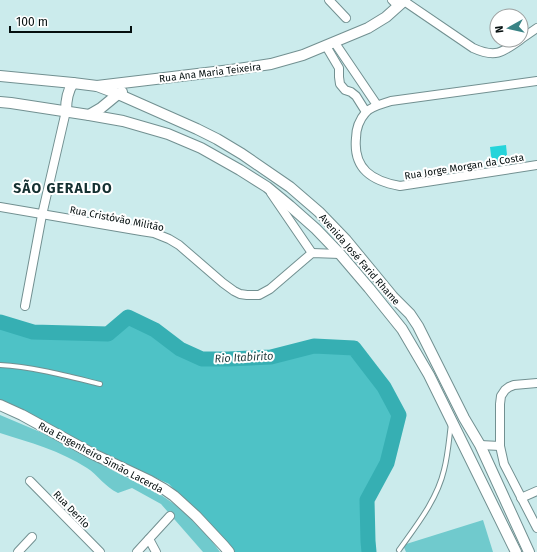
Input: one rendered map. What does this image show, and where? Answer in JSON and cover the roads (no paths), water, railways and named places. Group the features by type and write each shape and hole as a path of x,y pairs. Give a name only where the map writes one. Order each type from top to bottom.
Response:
{"street":[{"path":"329,0 346,18"},
{"path":"400,2 480,51 491,54 509,48"},
{"name":"Rua Ana Maria Teixeira","path":"0,76 97,86 272,64 302,56 368,28 379,22 400,2"},
{"path":"330,44 377,105"},
{"path":"330,44 339,68 340,84 345,90 354,94 366,112 377,105 391,101 537,81"},
{"path":"89,115 107,104 118,94 146,81"},
{"path":"25,306 42,215 66,111 67,93 73,83"},
{"name":"Avenida José Farid Rhame","path":"97,86 197,129 242,154 290,187 320,212 346,240 393,297 410,314 418,326 480,445 529,552"},
{"path":"0,102 11,102 123,121 168,134 201,148 240,170 290,206 316,229 340,254 402,329 429,375 516,552"},
{"name":"Rua Jorge Morgan da Costa","path":"366,112 361,119 356,132 355,143 357,156 362,168 372,177 386,183 400,186 537,165"},
{"path":"267,188 312,253 340,254"},
{"name":"Rua Cristóvão Militão","path":"0,207 161,235 179,245 234,291 246,295 259,295 270,289 312,253"},
{"path":"537,383 509,386 505,390 500,404 500,446 504,464 537,528"},
{"name":"Rua Engenheiro Simão Lacerda","path":"0,404 93,454 150,481 174,496 196,516 229,552"},
{"path":"480,445 500,446"},
{"name":"Rua Derilo","path":"30,481 100,552"},
{"path":"521,498 537,491"},
{"path":"137,552 170,516"},
{"path":"18,552 32,537"},
{"path":"149,539 156,552"}],"lane":[{"path":"0,365 50,372 100,384"},
{"path":"399,550 426,512 436,492 444,471 451,420"}],"waterway":[{"name":"Rio Itabirito","path":"0,322 33,332 108,334 128,317 155,330 180,349 202,359 271,357 314,346 354,348 384,387 399,415 387,463 367,500 369,552"}],"district":[{"name":"SÃO GERALDO","path":"63,188"}]}
